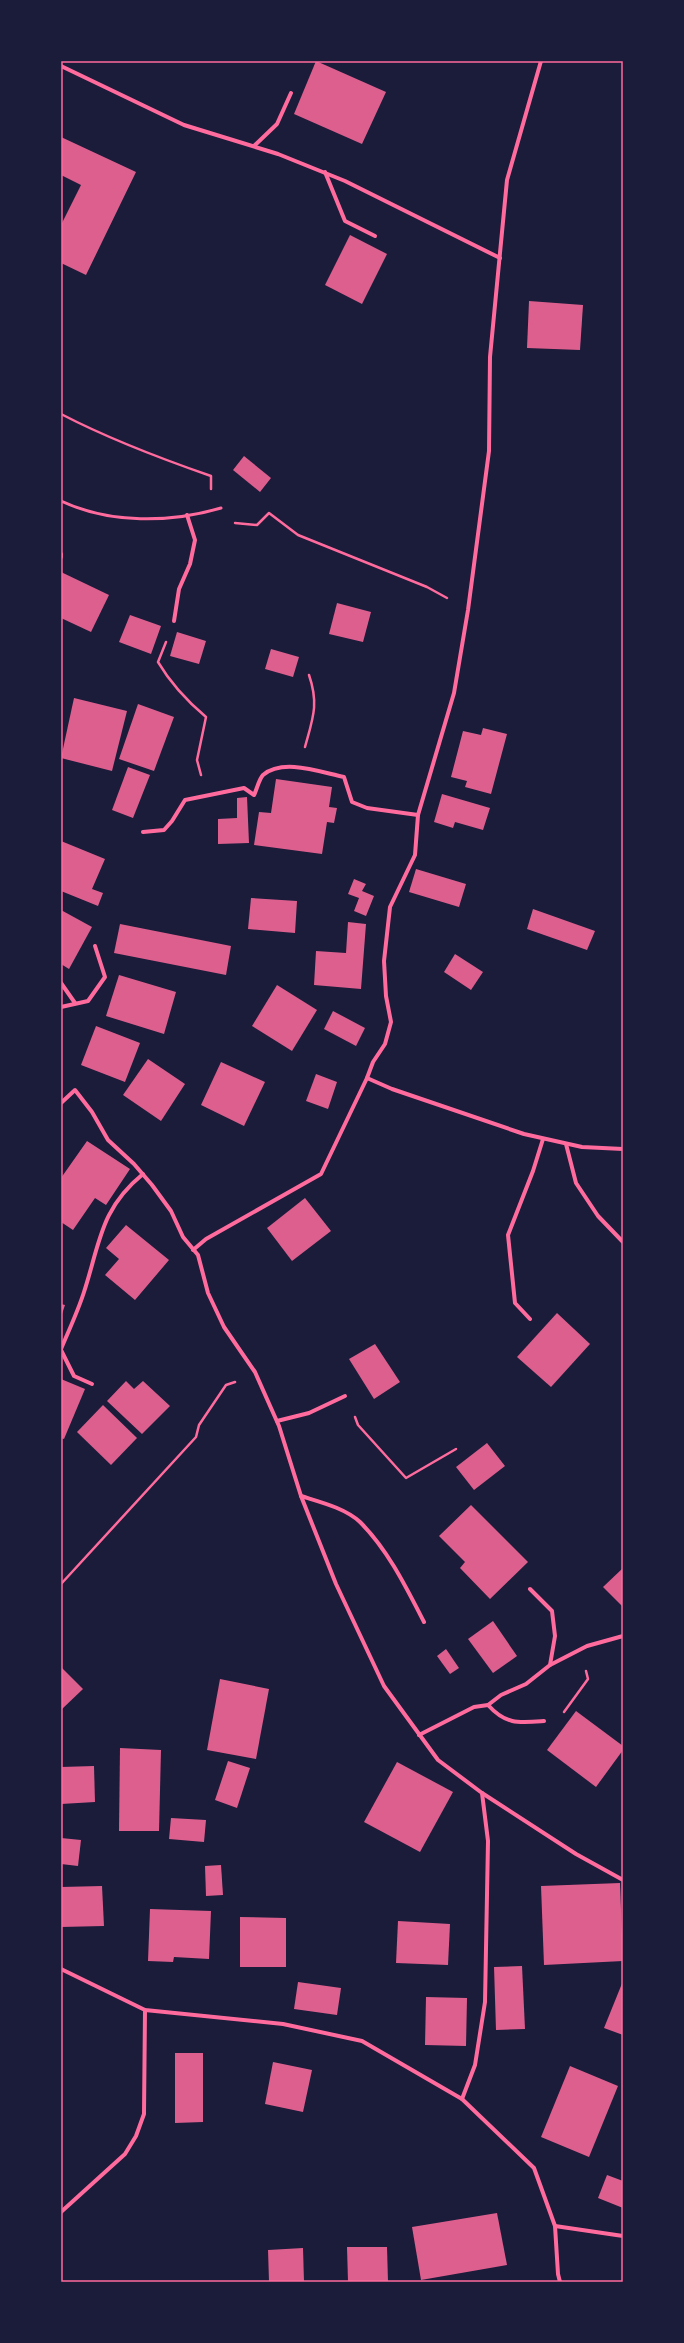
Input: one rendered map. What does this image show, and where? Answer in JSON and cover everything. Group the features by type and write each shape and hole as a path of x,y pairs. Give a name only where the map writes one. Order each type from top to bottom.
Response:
{"street":[{"path":"193,1250 206,1239 321,1174 367,1078 373,1062 385,1044 391,1022 386,996 384,961 390,907 415,855 418,815 454,693 468,610 489,451 490,357 507,180 541,61"},
{"path":"61,66 184,125 254,146 325,172 500,258"},
{"path":"254,146 277,124 291,93"},
{"path":"325,172 345,221 375,236"},
{"path":"174,621 179,589 190,564 195,540 187,515"},
{"path":"144,832 164,830 172,821 185,800 244,788 254,795 262,776 277,767 299,768 344,777 352,802 367,808 418,815"},
{"path":"61,1007 75,1003 88,1002 105,977 96,946"},
{"path":"61,983 75,1003"},
{"path":"367,1078 392,1089 524,1134 582,1148 623,1149"},
{"path":"61,1103 75,1090 92,1112 108,1140 143,1174 171,1211 183,1237 198,1255 208,1293 224,1327 252,1368 277,1421 301,1496 339,1591 384,1686 419,1735 438,1760 482,1793 576,1854 623,1880"},
{"path":"530,1319 515,1304 508,1235 533,1171 543,1139"},
{"path":"566,1144 576,1183 598,1216 623,1242"},
{"path":"92,1384 74,1376 61,1349 84,1293 101,1230 128,1186 143,1174"},
{"path":"277,1421 309,1413 345,1396"},
{"path":"301,1496 328,1504 359,1521 389,1557 424,1622"},
{"path":"530,1589 552,1611 555,1636 550,1665"},
{"path":"419,1735 474,1707 488,1704 501,1694 526,1684 550,1665 574,1652 587,1646 623,1636"},
{"path":"488,1704 499,1716 518,1723 544,1721"},
{"path":"462,2099 475,2066 485,2002 488,1840 482,1793"},
{"path":"61,1969 145,2010 283,2024 362,2041 462,2099 534,2168 555,2226 558,2274 560,2282"},
{"path":"61,2212 125,2154 136,2136 144,2114 145,2010"},
{"path":"555,2226 623,2236"}],"lane":[{"path":"61,501 80,510 142,520 187,515 221,508"}],"path":[{"path":"61,414 101,434 211,476 212,496 236,525 257,525 269,513 298,535 427,587 468,610"},
{"path":"174,621 158,662 176,687 206,717 197,760 206,795"},
{"path":"299,768 312,721 316,694 309,675"},
{"path":"61,1584 196,1437 199,1425 226,1385 247,1377 252,1368"},
{"path":"345,1396 358,1425 406,1478 456,1449"},
{"path":"544,1721 563,1713 588,1679 587,1671 574,1652"}],"building":[{"path":"316,61 386,92 362,144 294,114"},
{"path":"61,137 136,172 86,275 61,263 61,225 81,185 61,175"},
{"path":"350,235 387,254 362,304 325,285"},
{"path":"529,301 583,305 580,350 527,348"},
{"path":"244,456 271,478 260,492 233,470"},
{"path":"61,572 109,595 91,632 61,618"},
{"path":"337,603 371,612 363,642 329,634"},
{"path":"130,615 161,626 151,654 119,642"},
{"path":"177,632 206,641 199,664 170,656"},
{"path":"271,649 299,657 293,677 265,669"},
{"path":"74,698 127,711 112,771 61,758"},
{"path":"138,704 174,717 154,771 119,759"},
{"path":"483,728 507,734 491,794 465,787 467,781 451,777 463,731 481,735"},
{"path":"128,767 150,775 133,818 112,810"},
{"path":"276,779 332,787 329,807 337,808 334,823 327,822 322,854 254,845 259,812 271,813"},
{"path":"442,794 490,808 483,830 455,822 453,828 434,822"},
{"path":"247,797 249,843 218,844 218,819 237,818 237,798"},
{"path":"61,841 105,859 92,889 103,893 98,906 61,891"},
{"path":"416,869 466,884 459,907 409,892"},
{"path":"354,879 366,884 362,891 374,896 366,916 354,911 359,898 348,894"},
{"path":"251,898 297,901 295,933 248,929"},
{"path":"533,909 595,931 587,950 527,929"},
{"path":"61,910 92,927 69,969 61,964"},
{"path":"348,922 366,924 361,989 314,985 316,951 346,953"},
{"path":"120,924 231,946 226,975 114,953"},
{"path":"455,954 483,972 471,990 444,972"},
{"path":"119,975 176,992 164,1034 106,1016"},
{"path":"277,985 317,1010 292,1051 252,1026"},
{"path":"333,1011 365,1028 356,1046 324,1029"},
{"path":"96,1026 140,1043 125,1082 81,1065"},
{"path":"148,1059 185,1084 161,1121 123,1095"},
{"path":"221,1062 265,1082 244,1126 201,1105"},
{"path":"316,1074 337,1082 328,1109 306,1101"},
{"path":"87,1141 130,1169 106,1205 95,1198 73,1230 61,1222 61,1178"},
{"path":"305,1198 331,1231 292,1261 267,1228"},
{"path":"126,1225 169,1260 135,1300 105,1275 119,1259 106,1248"},
{"path":"61,1304 65,1305 61,1317"},
{"path":"557,1313 590,1344 551,1387 517,1357"},
{"path":"375,1344 400,1382 374,1399 349,1359"},
{"path":"61,1379 85,1389 64,1439 61,1438"},
{"path":"126,1381 134,1389 143,1381 170,1406 142,1434 107,1401"},
{"path":"103,1405 137,1438 111,1465 77,1432"},
{"path":"487,1443 505,1466 474,1490 456,1467"},
{"path":"471,1505 528,1562 490,1599 460,1568 465,1562 439,1536"},
{"path":"623,1568 623,1607 603,1587"},
{"path":"493,1621 517,1656 493,1673 468,1639"},
{"path":"446,1649 459,1668 450,1674 437,1656"},
{"path":"61,1667 83,1689 61,1710"},
{"path":"220,1679 269,1689 256,1759 207,1750"},
{"path":"576,1711 623,1746 623,1750 596,1787 547,1750"},
{"path":"120,1748 161,1750 159,1831 119,1831"},
{"path":"228,1761 250,1768 237,1808 215,1800"},
{"path":"397,1762 453,1792 420,1852 364,1822"},
{"path":"94,1766 95,1802 61,1804 61,1767"},
{"path":"171,1818 206,1820 204,1842 169,1839"},
{"path":"61,1838 81,1840 78,1866 61,1864"},
{"path":"221,1865 223,1895 206,1896 205,1866"},
{"path":"620,1883 623,1961 544,1965 541,1886"},
{"path":"102,1886 104,1926 61,1927 61,1887"},
{"path":"150,1909 211,1911 209,1959 174,1957 173,1962 148,1961"},
{"path":"240,1917 286,1918 286,1967 240,1967"},
{"path":"398,1921 450,1924 448,1965 396,1963"},
{"path":"522,1966 525,2029 496,2030 494,1967"},
{"path":"623,1981 623,2035 604,2028"},
{"path":"298,1982 341,1988 337,2015 294,2009"},
{"path":"426,1997 467,1998 466,2046 425,2045"},
{"path":"175,2053 203,2053 203,2122 175,2123"},
{"path":"273,2062 312,2070 303,2112 265,2104"},
{"path":"570,2066 618,2086 589,2157 541,2137"},
{"path":"607,2175 623,2181 623,2208 598,2198"},
{"path":"497,2213 507,2265 421,2280 412,2227"},
{"path":"347,2247 387,2247 388,2282 348,2282"},
{"path":"303,2248 304,2282 269,2282 268,2250"}]}
